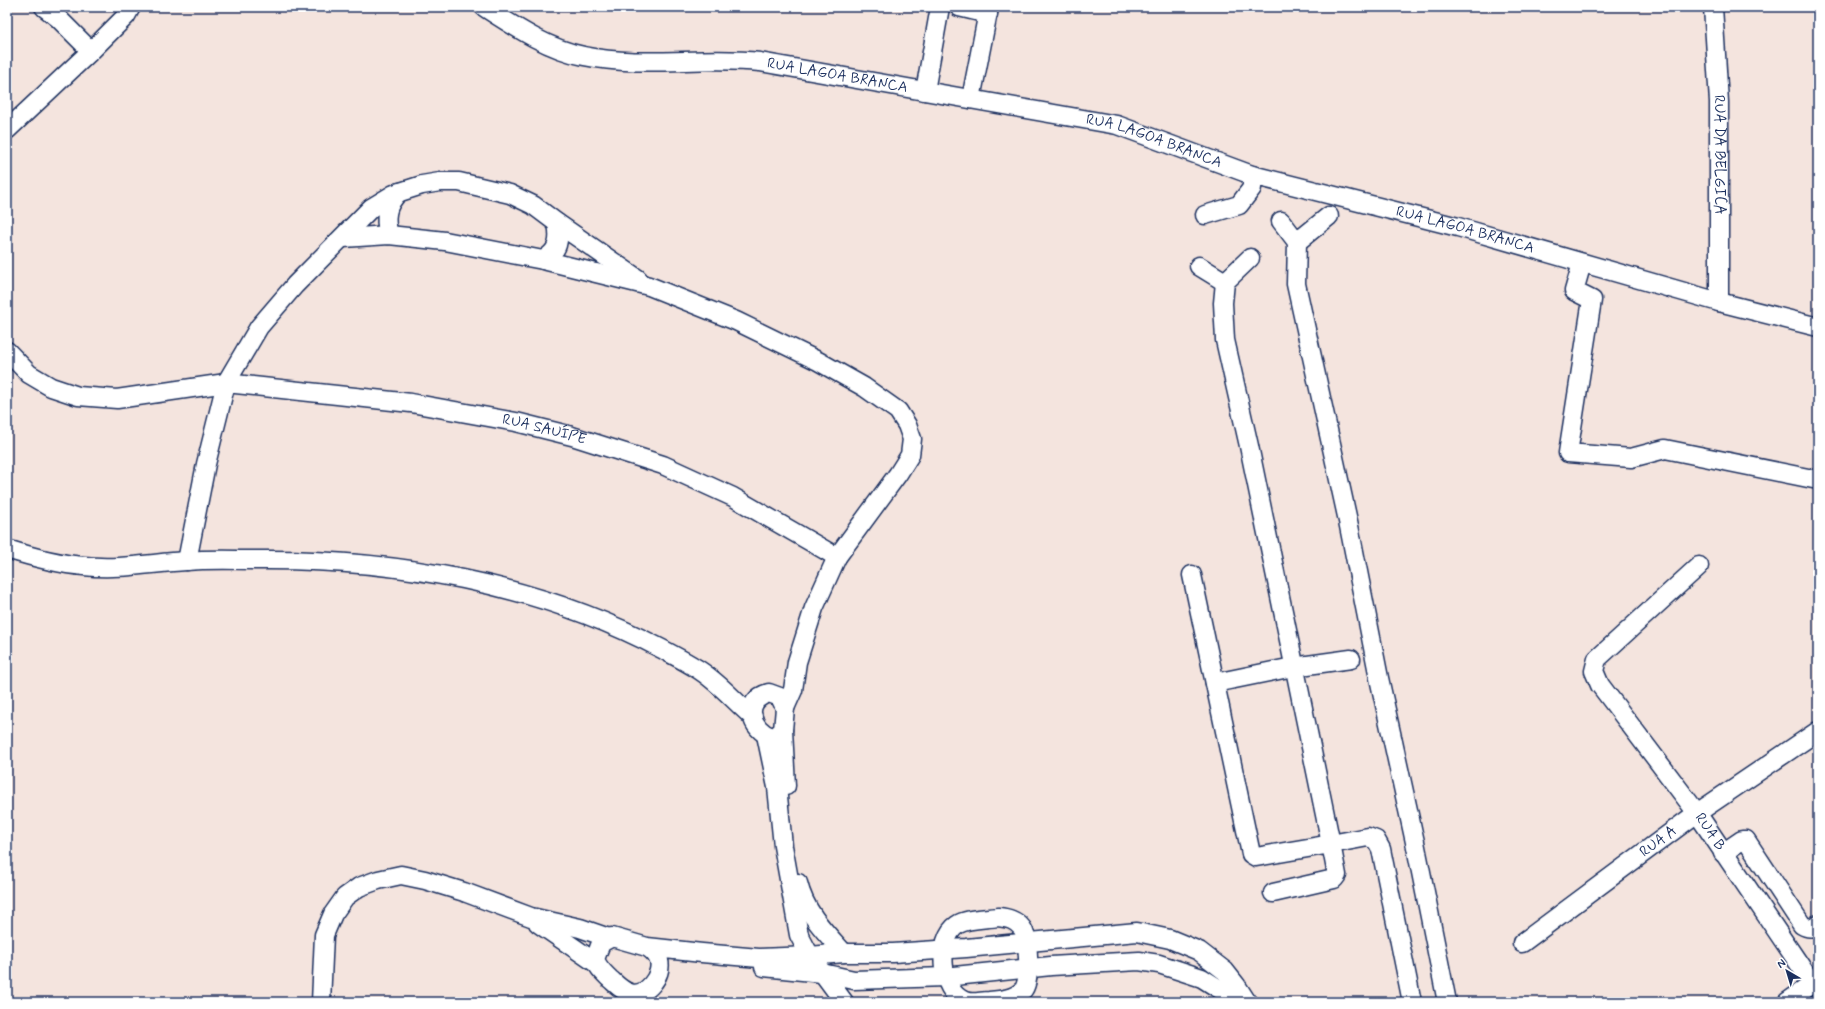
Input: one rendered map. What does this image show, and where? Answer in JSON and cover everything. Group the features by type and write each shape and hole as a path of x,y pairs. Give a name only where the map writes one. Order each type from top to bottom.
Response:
{"street":[{"path":"44,7 58,18 91,51"},
{"path":"7,130 91,51 126,16 131,7"},
{"name":"RUA LAGOA BRANCA","path":"484,7 513,26 550,45 583,56 621,62 733,59 753,61 1117,125 1252,175 1458,227 1719,302 1818,327"},
{"path":"925,91 940,7"},
{"path":"959,7 988,10 971,99"},
{"name":"RUA DA BELGICA","path":"1713,7 1719,102 1719,302"},
{"path":"1205,214 1239,205 1252,188 1252,175"},
{"path":"187,561 206,464 226,383 259,327 295,285 344,238 371,208 400,192 440,182 459,182 510,194 533,205 557,224 649,286"},
{"path":"389,235 386,213 391,202 400,192"},
{"path":"1297,242 1329,216"},
{"path":"1281,221 1297,242 1296,284 1415,842 1446,1002"},
{"path":"543,260 556,250 559,235 557,224"},
{"path":"344,238 389,235 445,241 543,260 649,286 736,321 818,361 864,387 898,411 912,439 910,455 898,474 837,557 814,608 797,662 793,690 785,708 783,730 787,810 793,864 799,887 809,912 819,926 844,953"},
{"path":"1250,258 1225,282 1223,303 1225,340 1269,542 1293,667 1337,875 1334,879 1273,893"},
{"path":"1582,263 1574,291 1592,300 1568,453 1631,458 1665,449 1818,480"},
{"path":"1199,266 1225,282"},
{"name":"RUA SAUÍPE","path":"7,351 29,374 51,387 78,396 117,398 226,383 411,403 516,422 572,436 663,465 733,497 837,557"},
{"path":"7,550 36,558 85,566 134,566 187,561 284,559 355,563 403,568 473,582 547,600 627,631 696,668 718,684 753,717"},
{"name":"RUA B","path":"1699,566 1597,659 1594,671 1600,685 1696,814 1815,982"},
{"path":"1192,575 1251,854 1256,857 1368,837 1376,840 1381,849 1412,1002"},
{"path":"1215,683 1293,667 1351,659"},
{"path":"783,730 776,736 772,737 766,735 756,724 753,717 752,708 763,695 797,662"},
{"path":"718,684 780,698 785,708"},
{"name":"RUA A","path":"1522,943 1696,814 1818,731"},
{"path":"766,735 777,787 783,846 796,926 810,956 844,1002"},
{"path":"1723,853 1742,840 1746,840 1802,925 1813,927 1818,924"},
{"path":"321,1002 324,935 333,914 345,897 365,884 401,875 425,880 464,892 531,918 580,928 609,938 627,940 647,946 822,973 854,980 945,977 1028,968 1126,961 1153,963 1182,970 1202,978 1240,1002"},
{"path":"998,917 1014,920 1023,929 1026,942 1028,976 1024,989 1018,994 1006,999 966,1002 958,998 952,992 945,977 943,950 949,935 957,925 964,922 998,917"},
{"path":"531,918 596,963 632,998 642,992 655,978 684,959 734,960 844,953 893,953 943,950 1137,932 1156,935 1199,951 1225,971 1247,1002"},
{"path":"596,963 595,959 601,943 609,938"},
{"path":"647,946 657,956 659,962 652,1002"},
{"path":"850,1002 854,980"},
{"path":"1787,1002 1815,982"}]}
